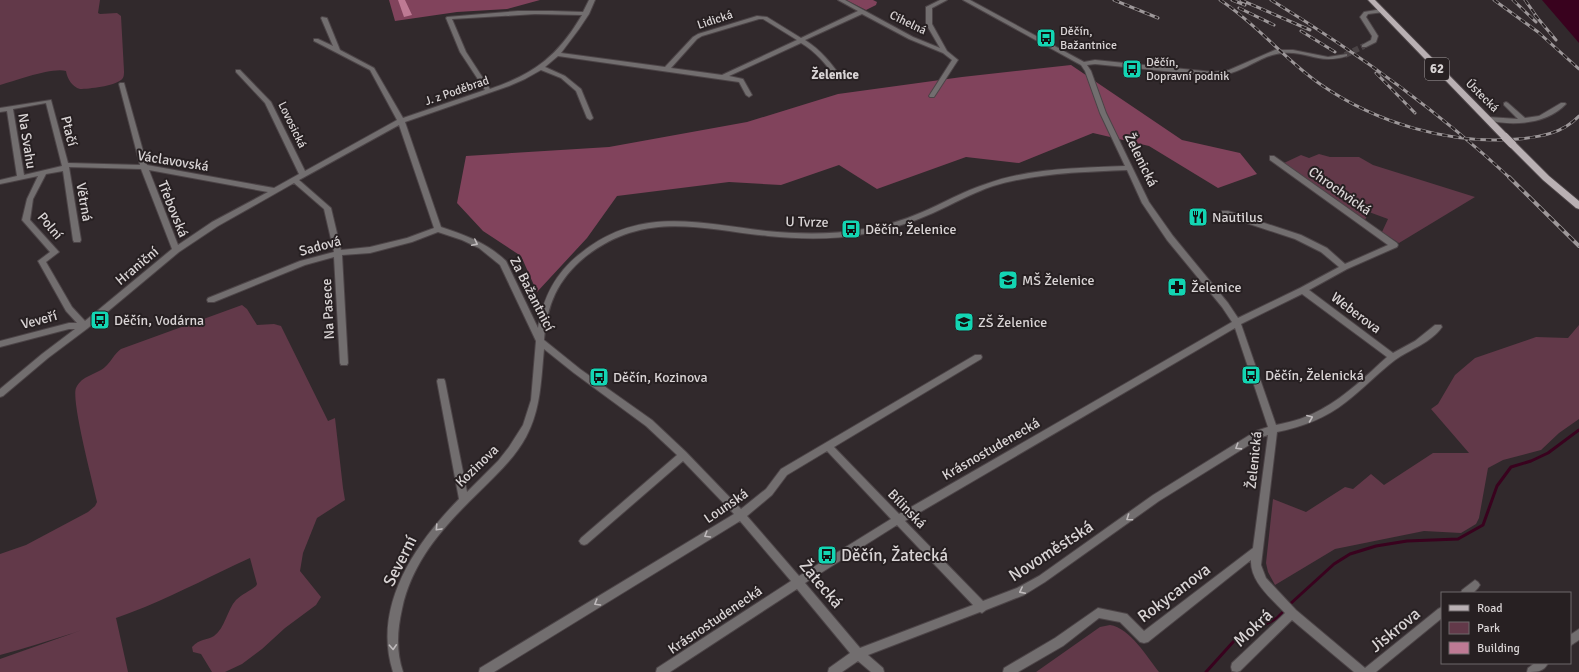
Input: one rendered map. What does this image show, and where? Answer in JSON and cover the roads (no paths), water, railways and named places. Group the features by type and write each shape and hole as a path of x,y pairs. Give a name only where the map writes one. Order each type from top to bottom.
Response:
{"main road":[{"name":"Ústecká","path":"1371,0 1546,178 1579,206"}],"street":[{"name":"J. z Poděbrad","path":"304,176 401,121 489,92 522,79 542,68 559,54 579,27 592,0"},
{"name":"Cihelná","path":"841,0 911,38 945,52"},
{"path":"932,96 955,60 945,52 929,24 929,7 944,0"},
{"path":"970,1 1083,64 1096,62 1213,74 1230,72 1278,52 1292,51 1331,59 1345,54"},
{"path":"489,92 463,52 449,18 554,11 586,14"},
{"path":"722,77 861,12"},
{"path":"1364,46 1374,41 1375,36 1363,16 1366,13 1382,12"},
{"name":"Lidická","path":"667,70 695,38 759,17 765,18 801,40 825,59 839,78"},
{"path":"324,18 338,50"},
{"path":"316,40 338,50 372,69 401,121 438,229"},
{"path":"559,54 741,80 749,95"},
{"name":"Želenická","path":"1083,64 1088,71 1103,113 1146,203 1170,238 1225,305 1237,323 1272,429 1256,565 1262,581 1291,612 1362,672"},
{"path":"542,68 563,77 579,90 590,118"},
{"name":"Lovosická","path":"238,71 268,102 304,176"},
{"name":"Třebovská","path":"122,84 144,167 176,250"},
{"name":"Ptačí","path":"10,108 49,101 65,166"},
{"path":"1506,104 1523,120"},
{"path":"1488,119 1523,120 1542,117 1563,104"},
{"path":"0,110 10,108"},
{"name":"Na Svahu","path":"10,108 21,178"},
{"name":"Chrochvická","path":"1272,158 1394,245"},
{"name":"Václavovská","path":"0,182 43,173 65,166 144,167 276,191"},
{"name":"Větrná","path":"65,166 77,240"},
{"name":"U Tvrze","path":"541,342 547,305 560,278 587,251 617,235 639,227 663,222 808,236 849,234 882,228 913,218 989,184 1023,177 1079,171 1129,168"},
{"name":"Polní","path":"43,173 30,199 26,220 55,252 42,261 69,309 85,326"},
{"name":"Hraniční","path":"0,394 176,250 215,224 304,176"},
{"path":"295,180 327,208 338,253"},
{"path":"1225,213 1298,237 1324,250 1344,267"},
{"name":"Sadová","path":"211,300 303,263 338,253 370,250 409,240 438,229"},
{"name":"Za Bažantnicí","path":"438,229 463,236 494,253 503,263 541,342 577,371 649,423 683,455 741,515"},
{"name":"Krásnostudenecká","path":"661,672 798,582 898,520 1237,323 1303,290 1344,267 1394,245"},
{"name":"Na Pasece","path":"338,253 344,363"},
{"name":"Weberova","path":"1303,290 1393,357"},
{"name":"Veveří","path":"0,344 69,326 85,326"},
{"path":"1272,429 1294,425 1325,412 1342,400 1393,357 1418,343 1438,327"},
{"name":"Kozinova","path":"464,500 503,461 519,440 530,418 535,400 541,342"},
{"name":"Lounská","path":"484,672 741,515 769,492 784,472 978,357"},
{"name":"Kozinova","path":"441,381 464,500"},
{"name":"Novoměstská","path":"833,672 858,654 982,608 1020,592 1042,579 1156,498 1259,434 1272,429"},
{"name":"Bílinská","path":"828,446 982,608"},
{"path":"584,541 683,455"},
{"name":"Severní","path":"398,672 394,660 392,631 397,603 405,579 429,538 464,500"},
{"name":"Žatecká","path":"741,515 858,654 879,672"},
{"name":"Rokycanova","path":"1008,672 1058,642 1098,613 1122,618 1144,638 1257,550"},
{"path":"1467,592 1475,585"},
{"name":"Mokrá","path":"1236,667 1291,612"},
{"name":"Jiskrova","path":"1368,672 1441,613"},
{"path":"1571,640 1579,634"},
{"path":"1532,672 1542,664"}],"waterway":[{"path":"1289,605 1334,564 1350,554 1376,546 1407,541 1458,539 1483,525 1497,486 1511,467 1531,461 1548,453 1579,430"},
{"path":"1206,672 1234,641 1277,618 1285,610"}],"tunnel":[{"path":"1345,55 1364,46"}],"railway":[{"path":"1114,0 1158,18"},
{"path":"1220,0 1246,20 1294,64 1320,84 1342,98 1389,120 1440,135 1464,138"},
{"path":"1232,0 1245,5"},
{"path":"1241,0 1310,30"},
{"path":"1271,0 1365,61 1464,138"},
{"path":"1494,0 1538,32 1579,69"},
{"path":"1513,0 1536,22"},
{"path":"1525,0 1537,17"},
{"path":"1239,8 1274,25"},
{"path":"1535,15 1556,40"},
{"path":"1301,31 1335,52"},
{"path":"1376,73 1415,113"},
{"path":"1464,138 1492,140 1535,137 1559,130 1573,122 1579,116"},
{"path":"1464,138 1510,178"},
{"path":"1509,177 1579,246"}],"place":[{"name":"Děčín, Bažantnice","path":"1046,38"},
{"name":"Děčín, Dopravní podnik","path":"1132,69"},
{"name":"Nautilus","path":"1198,217"},
{"name":"Děčín, Želenice","path":"851,229"},
{"name":"MŠ Želenice","path":"1008,280"},
{"name":"Želenice","path":"1177,287"},
{"name":"Děčín, Vodárna","path":"100,320"},
{"name":"ZŠ Želenice","path":"964,322"},
{"name":"Děčín, Želenická","path":"1251,375"},
{"name":"Děčín, Kozinova","path":"599,377"},
{"name":"Děčín, Žatecká","path":"827,555"}],"district":[{"name":"Želenice","path":"835,75"}]}
